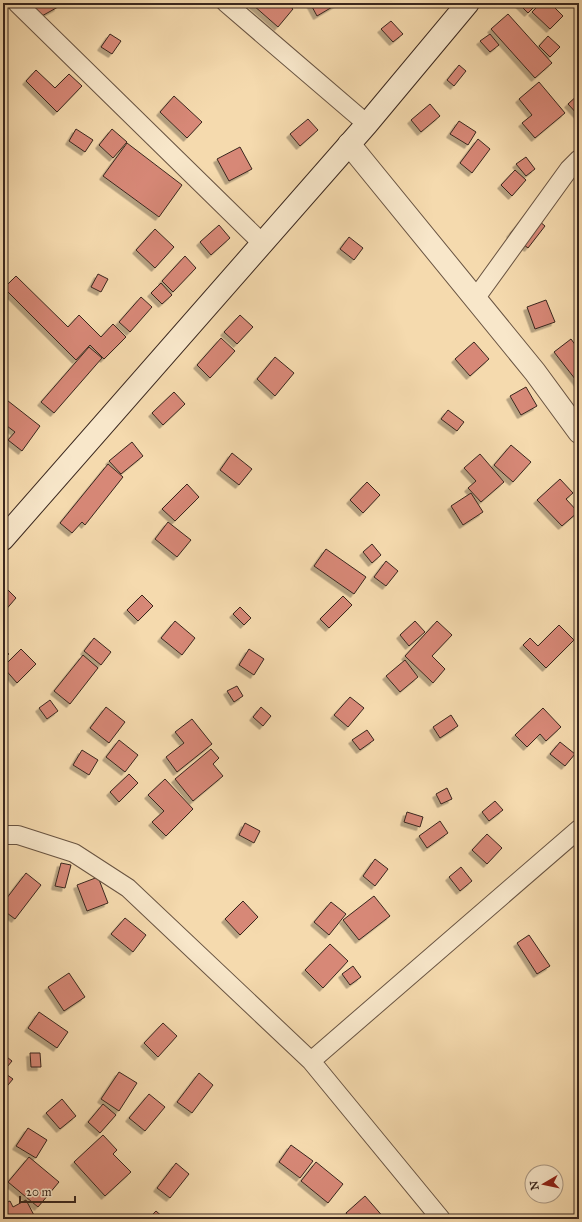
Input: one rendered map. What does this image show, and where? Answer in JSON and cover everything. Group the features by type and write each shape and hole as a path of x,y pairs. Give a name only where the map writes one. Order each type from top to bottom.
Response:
{"main road":[{"path":"3,539 349,144 468,3"},
{"path":"349,144 535,372 579,432"}],"street":[{"path":"16,3 262,243"},
{"path":"226,3 366,124"},
{"path":"475,299 569,169 579,159"},
{"path":"311,1061 579,829"},
{"path":"3,835 18,835 74,853 128,888 311,1061 441,1219"}],"building":[{"path":"32,3 56,3 58,7 40,17"},
{"path":"255,3 286,3 293,9 278,27 253,5"},
{"path":"310,3 339,3 317,16"},
{"path":"518,3 538,3 528,13"},
{"path":"541,3 550,3 563,16 550,29 532,12"},
{"path":"508,14 552,63 535,78 491,29"},
{"path":"391,21 403,34 393,42 381,29"},
{"path":"110,34 121,41 112,54 101,47"},
{"path":"490,34 499,45 490,52 480,41"},
{"path":"548,36 560,47 550,57 539,46"},
{"path":"459,65 466,71 454,86 447,80"},
{"path":"36,70 55,88 69,74 82,86 57,112 26,81"},
{"path":"539,82 565,113 535,138 522,123 532,115 519,99"},
{"path":"579,94 579,116 568,104"},
{"path":"174,96 202,122 187,138 160,112"},
{"path":"430,104 440,116 421,132 411,120"},
{"path":"308,119 318,130 300,146 290,134"},
{"path":"459,121 476,132 468,145 450,134"},
{"path":"76,129 93,140 85,152 69,141"},
{"path":"112,129 127,142 113,158 99,145"},
{"path":"478,139 490,149 472,173 460,163"},
{"path":"127,143 182,185 159,217 103,176"},
{"path":"240,147 252,169 229,181 217,159"},
{"path":"526,157 535,169 526,176 516,164"},
{"path":"515,170 526,180 512,196 501,185"},
{"path":"528,212 545,226 528,248 510,234"},
{"path":"219,225 230,238 211,255 200,242"},
{"path":"155,229 174,247 155,268 136,250"},
{"path":"349,237 363,248 354,260 340,249"},
{"path":"185,256 196,268 173,292 162,281"},
{"path":"98,274 108,279 101,292 91,287"},
{"path":"16,276 68,327 79,315 101,337 113,324 126,337 104,359 90,345 76,360 4,288"},
{"path":"161,283 172,295 162,304 151,293"},
{"path":"141,297 152,307 130,332 119,322"},
{"path":"546,300 555,322 535,329 527,307"},
{"path":"240,315 253,327 237,344 224,332"},
{"path":"221,338 235,351 210,378 197,365"},
{"path":"571,339 579,350 579,384 554,352"},
{"path":"474,342 489,359 470,376 455,359"},
{"path":"89,347 102,358 54,413 41,402"},
{"path":"275,357 294,373 275,396 257,379"},
{"path":"526,387 537,406 521,415 510,396"},
{"path":"174,392 185,404 163,425 152,413"},
{"path":"3,397 40,426 22,451 8,440 15,432 3,423"},
{"path":"448,410 464,422 457,431 441,419"},
{"path":"132,442 143,456 121,474 109,461"},
{"path":"511,445 531,462 513,482 494,465"},
{"path":"232,453 252,469 239,485 220,470"},
{"path":"480,454 504,482 481,502 468,488 476,481 464,468"},
{"path":"108,464 123,477 85,525 82,522 72,533 60,523"},
{"path":"560,479 573,493 566,499 578,512 562,526 537,500"},
{"path":"367,482 380,495 363,513 350,500"},
{"path":"187,484 199,497 175,521 162,509"},
{"path":"471,493 483,512 463,525 451,506"},
{"path":"168,522 191,540 177,557 155,539"},
{"path":"372,544 381,555 372,563 363,552"},
{"path":"326,549 366,577 354,594 314,566"},
{"path":"386,561 398,571 386,586 374,577"},
{"path":"4,586 16,598 3,613 3,587"},
{"path":"142,595 153,606 138,621 127,610"},
{"path":"343,596 352,605 329,628 320,619"},
{"path":"240,607 251,618 244,625 233,614"},
{"path":"175,621 195,638 182,655 161,638"},
{"path":"415,621 425,632 409,646 400,635"},
{"path":"437,621 452,635 432,656 445,669 433,683 405,656"},
{"path":"559,625 574,640 546,668 523,645 530,638 538,646"},
{"path":"94,638 111,652 101,665 84,651"},
{"path":"3,648 9,654 3,660"},
{"path":"21,649 36,664 17,683 3,667"},
{"path":"249,649 264,659 254,675 239,665"},
{"path":"83,655 98,668 70,704 54,691"},
{"path":"405,660 418,677 400,692 386,676"},
{"path":"237,686 243,696 234,702 227,691"},
{"path":"350,697 364,708 348,727 334,715"},
{"path":"50,700 58,711 47,719 39,708"},
{"path":"106,707 125,722 109,743 90,728"},
{"path":"261,707 271,716 263,726 253,717"},
{"path":"543,708 561,727 546,741 540,734 527,747 515,735"},
{"path":"451,715 458,726 440,738 433,727"},
{"path":"192,719 212,744 177,772 166,757 184,743 175,732"},
{"path":"367,730 374,740 360,750 352,740"},
{"path":"119,740 138,755 125,772 106,757"},
{"path":"560,742 575,754 565,766 550,754"},
{"path":"211,749 219,758 213,764 223,776 193,801 175,779"},
{"path":"82,750 98,760 89,775 73,765"},
{"path":"129,774 138,783 119,802 110,792"},
{"path":"165,779 193,809 166,836 152,822 164,811 148,795"},
{"path":"447,788 452,799 441,804 436,794"},
{"path":"495,801 503,810 489,821 482,812"},
{"path":"407,812 423,817 420,827 404,822"},
{"path":"440,821 448,833 427,848 419,836"},
{"path":"245,823 260,831 254,843 239,835"},
{"path":"487,834 502,848 487,864 472,850"},
{"path":"375,859 388,869 375,886 363,876"},
{"path":"61,863 71,865 65,888 55,886"},
{"path":"461,867 472,881 460,891 449,877"},
{"path":"26,873 41,885 15,919 3,910 3,903"},
{"path":"98,877 108,903 87,911 77,885"},
{"path":"374,896 390,916 359,940 343,920"},
{"path":"243,901 258,917 240,935 225,919"},
{"path":"331,902 346,914 329,935 314,922"},
{"path":"125,918 146,935 133,952 111,934"},
{"path":"529,935 550,966 537,974 517,943"},
{"path":"330,944 348,961 323,988 305,970"},
{"path":"353,966 361,977 350,985 342,974"},
{"path":"69,973 85,997 64,1011 48,987"},
{"path":"39,1012 68,1032 57,1048 28,1028"},
{"path":"163,1023 177,1036 158,1057 144,1043"},
{"path":"30,1053 40,1053 41,1067 31,1067"},
{"path":"3,1054 12,1061 3,1072"},
{"path":"3,1072 13,1079 3,1091"},
{"path":"119,1072 137,1083 119,1111 101,1099"},
{"path":"199,1073 213,1085 192,1113 177,1102"},
{"path":"149,1094 165,1107 145,1131 129,1118"},
{"path":"62,1099 76,1116 60,1129 46,1113"},
{"path":"103,1104 116,1115 100,1133 88,1122"},
{"path":"28,1128 47,1140 36,1158 16,1146"},
{"path":"103,1135 117,1150 113,1154 131,1172 105,1196 74,1162"},
{"path":"291,1145 313,1161 300,1178 279,1162"},
{"path":"29,1157 59,1182 38,1207 8,1182"},
{"path":"316,1162 343,1184 328,1203 301,1181"},
{"path":"176,1163 189,1174 170,1198 157,1188"},
{"path":"365,1196 385,1219 351,1219 346,1213"},
{"path":"26,1200 36,1219 3,1219 3,1204 10,1201 13,1207"},
{"path":"156,1211 165,1219 148,1219"}]}
